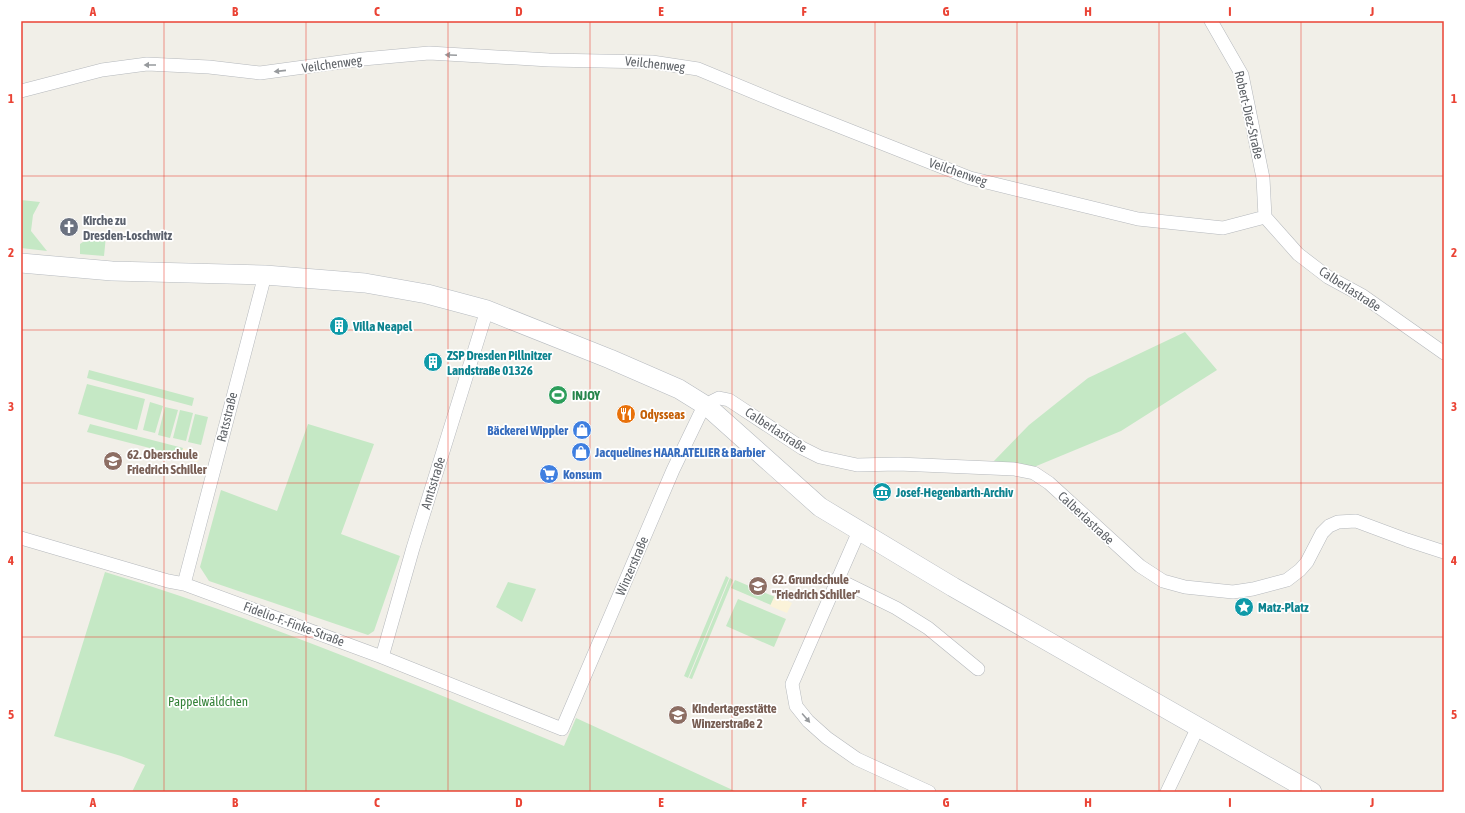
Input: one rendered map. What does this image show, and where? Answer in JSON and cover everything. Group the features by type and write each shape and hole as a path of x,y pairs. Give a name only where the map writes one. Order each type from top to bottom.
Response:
{"main road":[{"path":"21,263 112,271 264,275 365,284 427,294 487,310 626,366 678,389 708,407 820,507 953,587 1312,792"}],"street":[{"name":"Robert-Diez-Straße","path":"1211,21 1242,75 1263,178 1265,217"},
{"name":"Veilchenweg","path":"21,91 102,70 147,64 209,67 260,73 429,53 549,60 652,62 698,69 786,106 970,178 1138,219 1223,228 1265,217"},
{"name":"Calberlastraße","path":"1265,217 1298,254 1328,277 1363,296 1444,353"},
{"name":"Ratsstraße","path":"184,584 264,275"},
{"name":"Amtsstraße","path":"382,657 416,540 487,310"},
{"name":"Calberlastraße","path":"708,407 713,401 720,398 729,400 802,448 820,457 856,465 898,464 1014,469 1034,473 1049,483 1140,566 1163,581 1185,587 1233,592 1253,589 1287,580 1300,570 1307,562 1322,533 1329,526 1338,522 1356,521 1444,552"},
{"name":"Winzerstraße","path":"562,729 673,470 700,414 708,407"},
{"path":"859,531 792,684 796,706 808,721 827,738 856,759 929,792"},
{"name":"Fidelio-F.-Finke-Straße","path":"21,538 168,581 184,584 382,657 562,729"},
{"path":"837,579 896,608 928,628 978,669"},
{"path":"1167,792 1198,727"}],"green space":[{"path":"21,200 40,202 33,215 31,231 47,251 21,248"},
{"path":"93,235 106,236 104,256 80,254 80,244"},
{"path":"1185,332 1217,370 1121,431 1034,467 993,462 1029,425 1088,378"},
{"path":"89,370 194,398 192,406 87,378"},
{"path":"87,384 145,399 137,430 78,414"},
{"path":"150,402 163,406 155,433 143,430"},
{"path":"165,407 178,410 170,438 158,435"},
{"path":"180,410 193,413 186,441 173,438"},
{"path":"195,414 208,417 201,445 188,442"},
{"path":"90,424 183,448 181,456 87,432"},
{"path":"308,424 374,444 341,534 400,556 374,631 368,635 209,581 200,567 221,490 277,511"},
{"name":"Pappelwäldchen","path":"105,572 164,590 279,631 394,676 564,746 576,718 737,792 132,792 145,765 121,756 54,736"},
{"path":"726,576 729,578 688,678 684,676"},
{"path":"730,578 733,580 692,679 689,678"},
{"path":"735,580 775,597 771,605 731,588"},
{"path":"508,582 536,589 522,622 496,607"},
{"path":"738,599 786,619 774,647 726,626"}],"sand":[{"path":"183,448 200,453 198,462 181,458"},
{"path":"775,595 792,603 787,613 770,606"}],"place":[{"name":"Kirche zu Dresden-Loschwitz","path":"69,227"},
{"name":"Villa Neapel","path":"339,326"},
{"name":"ZSP Dresden Pillnitzer Landstraße 01326","path":"433,362"},
{"name":"INJOY","path":"558,395"},
{"name":"Odysseas","path":"626,414"},
{"name":"Bäckerei Wippler","path":"582,430"},
{"name":"Jacquelines HAAR.ATELIER & Barbier","path":"581,452"},
{"name":"62. Oberschule Friedrich Schiller","path":"113,461"},
{"name":"Konsum","path":"549,474"},
{"name":"Josef-Hegenbarth-Archiv","path":"882,492"},
{"name":"62. Grundschule \"Friedrich Schiller\"","path":"758,586"},
{"name":"Matz-Platz","path":"1244,607"},
{"name":"Kindertagesstätte Winzerstraße 2","path":"678,715"}]}
